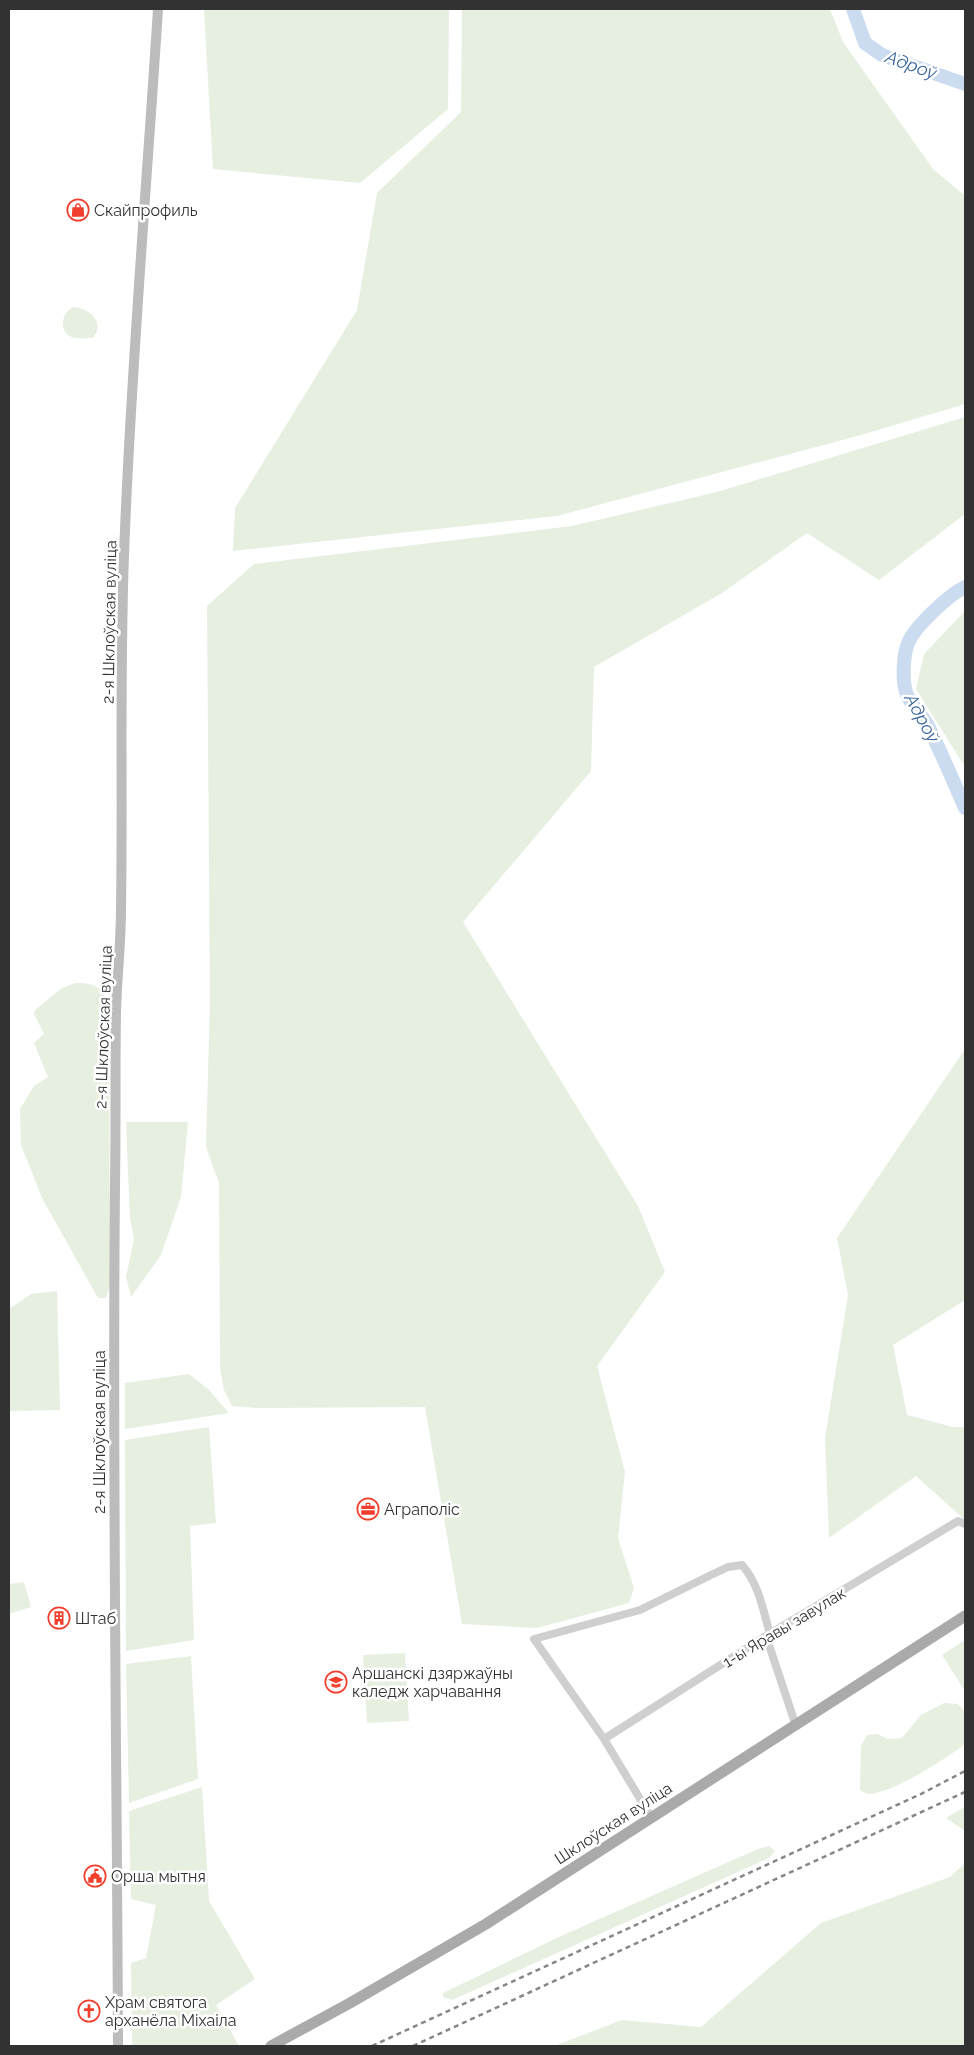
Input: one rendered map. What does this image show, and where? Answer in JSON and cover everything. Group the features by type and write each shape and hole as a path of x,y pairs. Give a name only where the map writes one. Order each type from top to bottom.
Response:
{"main road":[{"name":"Шклоўская вуліца","path":"271,2046 350,2003 486,1924 965,1616"}],"street":[{"name":"2-я Шклоўская вуліца","path":"118,2046 114,1633 114,1314 116,1009 121,939 123,804 123,594 125,519 145,186 158,9"},
{"name":"1-ы Яравы завулак","path":"604,1740 768,1635 958,1520 965,1524"},
{"path":"651,1817 604,1740 534,1639 640,1610 711,1575 742,1565 750,1574 757,1589 768,1635 796,1726"}],"green space":[{"path":"204,9 449,9 448,109 360,183 213,169"},
{"path":"462,9 830,9 843,42 933,169 965,196 965,404 861,435 557,516 233,551 235,508 357,310 377,193 461,112"},
{"path":"73,307 85,310 97,321 97,332 93,338 76,338 66,333 63,319"},
{"path":"965,417 965,514 879,580 807,533 722,593 594,667 591,771 463,922 638,1206 665,1272 597,1366 625,1472 618,1538 634,1588 629,1603 537,1628 462,1624 425,1407 257,1408 232,1406 224,1390 220,1368 219,1183 206,1147 210,1001 207,606 254,564 572,526 717,492"},
{"path":"965,611 965,767 916,689 924,654"},
{"path":"75,983 89,984 99,988 105,997 109,1011 110,1285 106,1298 98,1298 42,1198 21,1145 20,1109 34,1086 48,1077 34,1043 44,1034 34,1014 35,1010 62,988"},
{"path":"965,1049 965,1300 893,1345 907,1415 953,1427 965,1427 965,1520 916,1476 829,1538 825,1438 848,1295 837,1238"},
{"path":"126,1122 188,1122 181,1197 161,1255 131,1297 126,1277 134,1239 130,1218"},
{"path":"57,1291 60,1410 9,1411 9,1309 31,1294"},
{"path":"189,1374 208,1389 229,1413 125,1429 125,1383"},
{"path":"209,1427 216,1523 190,1526 194,1640 126,1651 125,1440"},
{"path":"24,1582 31,1607 9,1614 9,1584"},
{"path":"965,1640 965,1691 942,1655"},
{"path":"405,1653 409,1721 367,1723 363,1655"},
{"path":"191,1656 198,1779 129,1803 126,1664"},
{"path":"944,1703 958,1704 965,1712 965,1744 946,1758 906,1781 880,1792 870,1794 860,1790 861,1746 867,1735 877,1734 888,1739 902,1738 921,1715"},
{"path":"202,1787 209,1901 255,1979 216,2005 239,2046 132,2046 131,1963 146,1958 156,1905 131,1899 129,1811"},
{"path":"965,1807 965,1831 946,1818"},
{"path":"769,1846 775,1851 769,1858 452,2000 443,1997 443,1993 561,1936 758,1849"},
{"path":"965,1863 965,2046 554,2046 622,2020 701,2027 821,1923 950,1877"}],"waterway":[{"name":"Адроў","path":"853,9 865,43 882,55 965,84"},
{"name":"Адроў","path":"965,587 943,603 914,633 906,651 904,673 908,696 927,724 965,808"}],"railway":[{"path":"372,2046 921,1794 965,1771"},
{"path":"413,2046 965,1792"}],"place":[{"name":"Скайпрофиль","path":"78,210"},
{"name":"Аграполіс","path":"368,1509"},
{"name":"Штаб","path":"59,1618"},
{"name":"Аршанскі дзяржаўны каледж харчавання","path":"336,1682"},
{"name":"Орша мытня","path":"95,1876"},
{"name":"Храм святога арханёла Міхаіла","path":"89,2011"}]}
